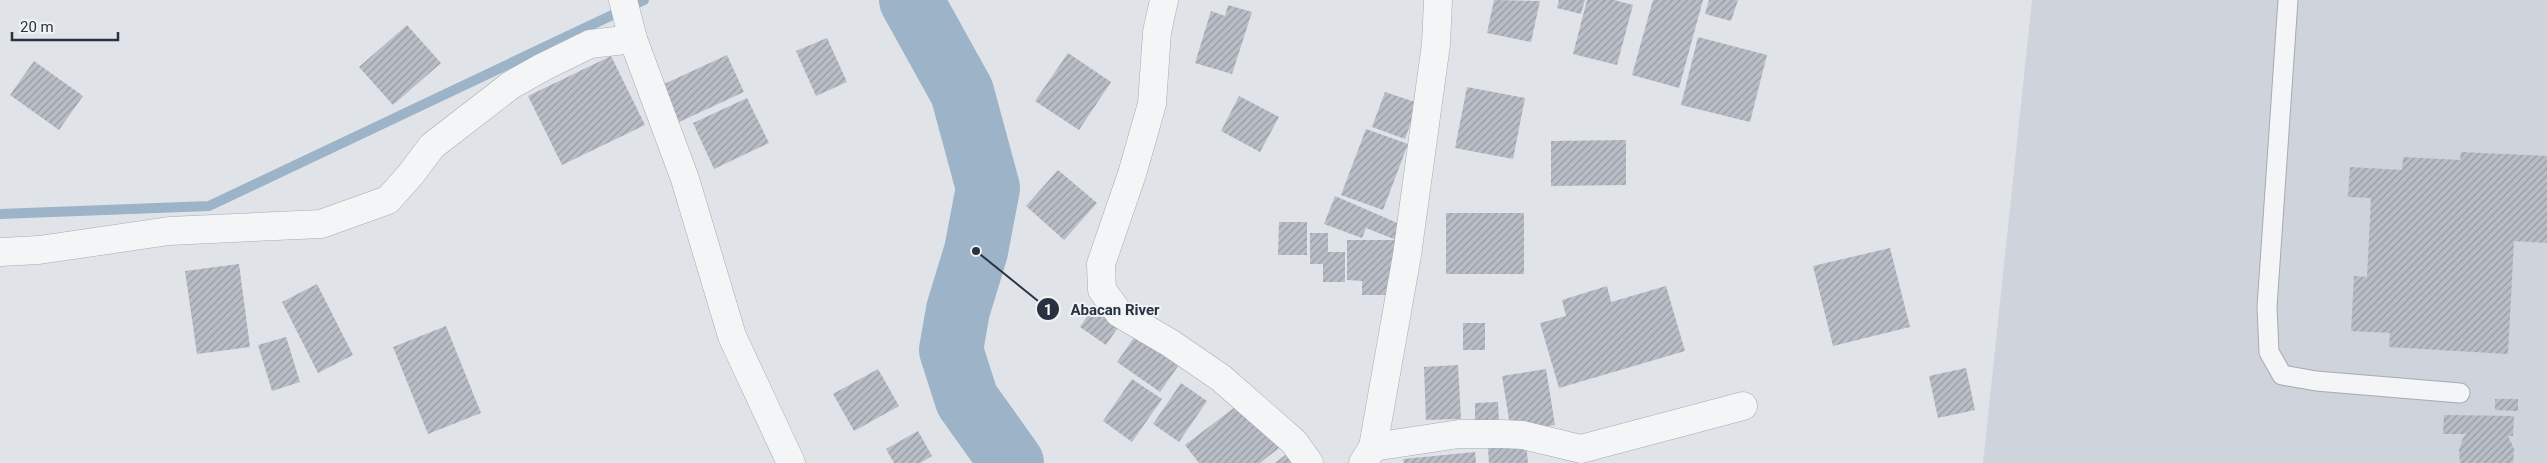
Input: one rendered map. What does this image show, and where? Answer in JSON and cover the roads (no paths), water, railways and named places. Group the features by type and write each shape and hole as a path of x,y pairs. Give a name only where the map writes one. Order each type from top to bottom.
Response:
{"street":[{"path":"1164,0 1158,32 1152,104 1132,174 1101,264 1102,290 1119,313 1170,342 1221,378 1294,442 1309,463"},
{"path":"1438,0 1436,44 1407,255 1368,455 1459,434 1523,435 1581,449 1743,406"},
{"path":"0,252 39,250 169,232 321,224 388,200 432,146 519,81 590,44 629,19 684,179 732,336 790,463"}],"lane":[{"path":"2288,0 2267,307 2269,352 2282,375 2316,380 2460,393"}],"waterway":[{"path":"0,214 209,206 644,0"},
{"path":"911,0 962,92 988,188 976,251 958,310 951,350 967,400 1012,463"}],"place":[{"name":"Abacan River","path":"976,251"}]}
